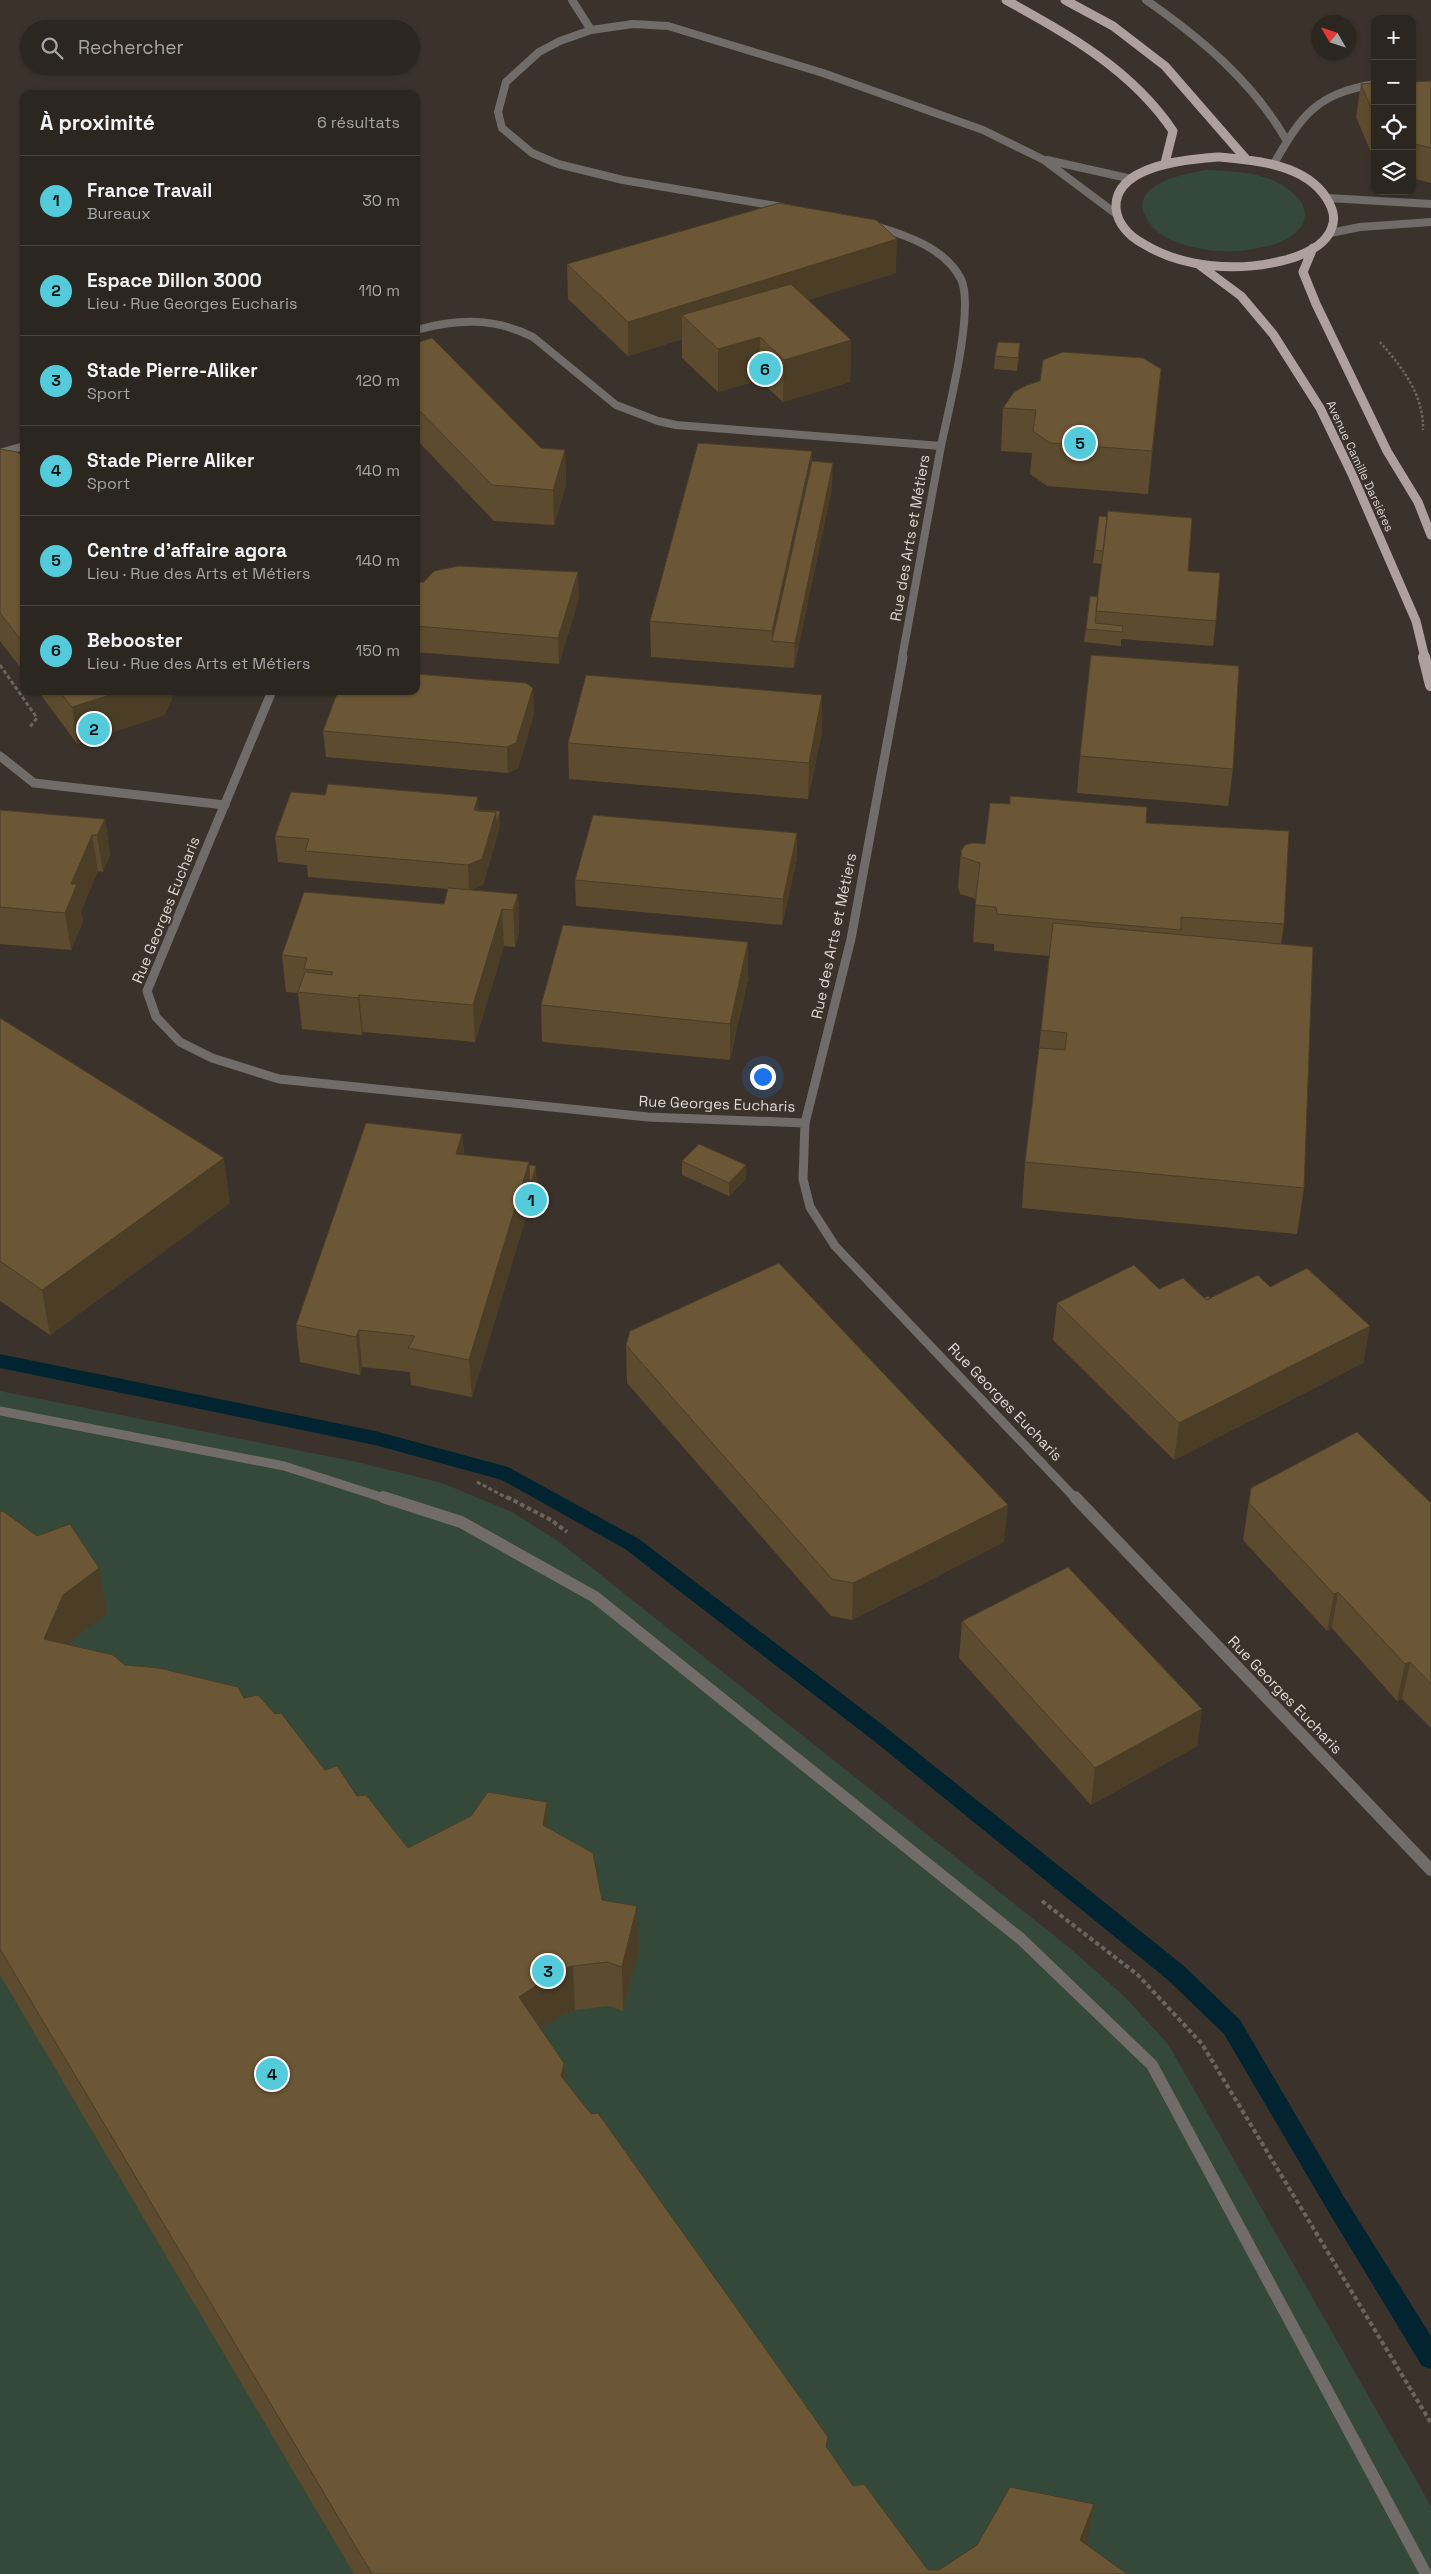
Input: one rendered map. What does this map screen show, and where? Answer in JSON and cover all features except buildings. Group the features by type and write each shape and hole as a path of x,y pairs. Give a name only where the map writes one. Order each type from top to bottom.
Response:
{"main road":[{"path":"1006,0 1069,35 1120,71 1136,87 1166,118 1173,131 1165,163"},
{"path":"1065,0 1113,26 1165,66 1246,159"},
{"path":"1218,157 1246,159 1273,165 1296,174 1315,185 1328,198 1335,216 1330,233 1314,248 1291,259 1262,265 1230,267 1198,264 1166,256 1142,244 1124,229 1115,213 1117,195 1132,179 1165,163 1218,157"},
{"name":"Avenue Camille Darsières","path":"1314,248 1303,272 1316,304 1387,451 1418,502 1431,535"},
{"name":"Avenue Camille Darsières","path":"1198,264 1240,296 1262,321 1320,408 1352,474 1416,621 1431,685"}],"street":[{"path":"572,0 591,30"},
{"path":"1146,0 1200,42 1238,77 1270,112 1287,141"},
{"path":"788,208 623,180 558,164 532,153 502,128 498,112 506,82 540,52 560,41 591,30 650,23 693,32 823,73 983,130 1044,160 1115,213"},
{"path":"1273,165 1299,120 1313,105 1342,92 1371,85"},
{"path":"1044,160 1132,179"},
{"path":"1328,198 1431,204"},
{"path":"1330,233 1360,227 1431,222"},
{"path":"864,223 916,241 942,256 956,269 963,283 964,318 941,446"},
{"name":"Rue des Arts et Métiers","path":"420,329 441,323 465,320 487,322 521,329 616,405 658,421 676,425 941,446 850,938 805,1123"},
{"path":"0,453 20,447"},
{"name":"Rue Georges Eucharis","path":"270,695 147,991 155,1017 180,1042 223,1063 279,1079 648,1117 805,1123 803,1178 810,1207 836,1246 1431,1870"},
{"path":"2,756 34,784 225,805"},
{"path":"0,1412 284,1466 461,1522 595,1597 1022,1939 1152,2064 1426,2574"}],"path":[{"path":"1376,338 1390,352 1411,385 1422,409 1424,437"},
{"path":"0,665 20,694"},
{"path":"2,756 37,718 21,695"}],"green space":[{"path":"1207,170 1245,173 1270,179 1282,185 1292,192 1302,204 1305,215 1302,225 1296,233 1287,239 1272,245 1229,251 1184,245 1158,232 1149,222 1143,211 1143,201 1147,193 1165,181"},
{"path":"0,1391 357,1462 442,1483 512,1512 558,1541 1066,1945 1124,1996 1168,2044 1431,2506 1431,2574 0,2574"}],"waterway":[{"path":"0,1361 375,1438 508,1474 632,1544 881,1735 1176,1973 1232,2027 1336,2204 1431,2358"}],"place":[{"name":"Bebooster","path":"765,369"},
{"name":"Centre d'affaire agora","path":"1080,443"},
{"name":"Espace Dillon 3000","path":"94,729"},
{"name":"France Travail","path":"531,1200"},
{"name":"Stade Pierre-Aliker","path":"548,1971"},
{"name":"Stade Pierre Aliker","path":"272,2074"}]}
